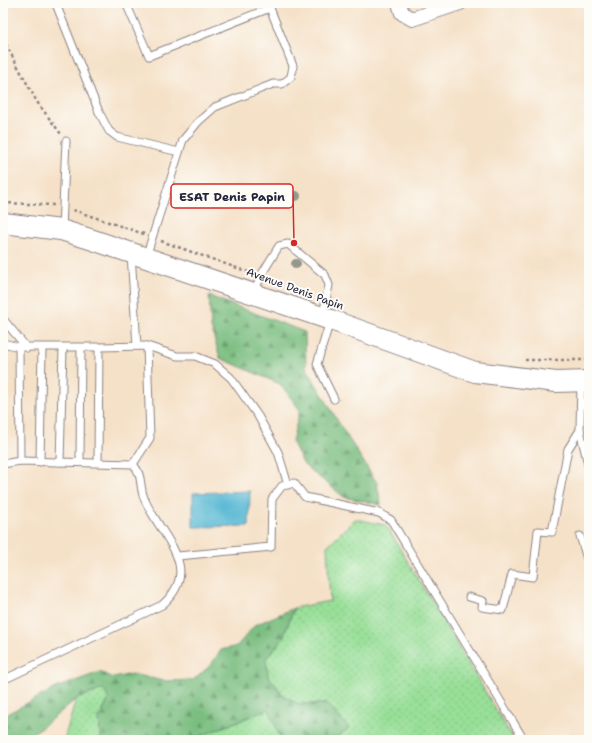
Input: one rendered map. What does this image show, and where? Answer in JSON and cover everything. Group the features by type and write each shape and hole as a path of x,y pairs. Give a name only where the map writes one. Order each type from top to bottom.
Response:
{"main road":[{"name":"Avenue Denis Papin","path":"3,223 61,230 139,254 257,285 326,319 474,372 556,382 585,381"}],"street":[{"path":"398,3 402,13 412,19 460,3"}],"lane":[{"path":"58,3 56,4 93,98 108,131 117,137 179,152"},
{"path":"126,3 150,56 269,6 293,66 291,77 282,84 273,84 215,107 198,122 183,140 152,238 139,254 137,346"},
{"path":"61,230 64,206 66,141"},
{"path":"257,285 279,246 288,244 325,275 328,285 326,319 317,364 334,399"},
{"path":"3,319 27,348"},
{"path":"3,343 19,348 147,346 177,356 195,356 215,364 231,378 258,416 278,452 288,485"},
{"path":"133,464 150,438 147,346"},
{"path":"98,462 99,347"},
{"path":"19,348 20,461"},
{"path":"40,462 42,348"},
{"path":"60,462 64,348"},
{"path":"80,462 82,348"},
{"path":"585,381 580,430 589,469"},
{"path":"469,597 483,601 482,607 503,610 512,574 533,577 538,531 552,532 568,449 580,430"},
{"path":"3,464 20,461 133,464 139,471 144,496 181,563 180,576 171,597 162,605 3,680"},
{"path":"178,556 271,547 272,498 282,486 294,483 305,497 379,513 391,520 524,740"},
{"path":"580,536 589,565"}],"path":[{"path":"3,39 37,102 66,141"},
{"name":"Avenue Denis Papin","path":"3,203 64,206 152,238 257,285 282,285"},
{"path":"517,359 540,361 589,360"}],"green space":[{"path":"209,296 305,332 306,367 377,483 381,505 344,497 304,465 292,441 300,410 280,384 220,358 211,327"},
{"path":"355,519 386,525 514,740 334,740 349,728 327,704 298,704 284,696 268,676 266,659 283,638 294,608 330,601 327,546"},
{"path":"294,608 283,638 266,659 268,676 284,696 298,704 327,704 349,728 334,740 281,740 269,709 198,737 186,740 101,740 99,718 109,699 103,689 76,699 41,728 20,740 3,740 3,716 56,688 100,672 114,678 132,674 164,681 193,680 210,666 221,650 237,646 255,625"},
{"path":"103,689 109,699 99,718 101,740 64,740 76,699"},
{"path":"269,709 281,740 186,740 198,737"}],"water":[{"path":"250,491 249,526 193,527 193,493"}],"place":[{"name":"ESAT Denis Papin","path":"294,243"}]}
